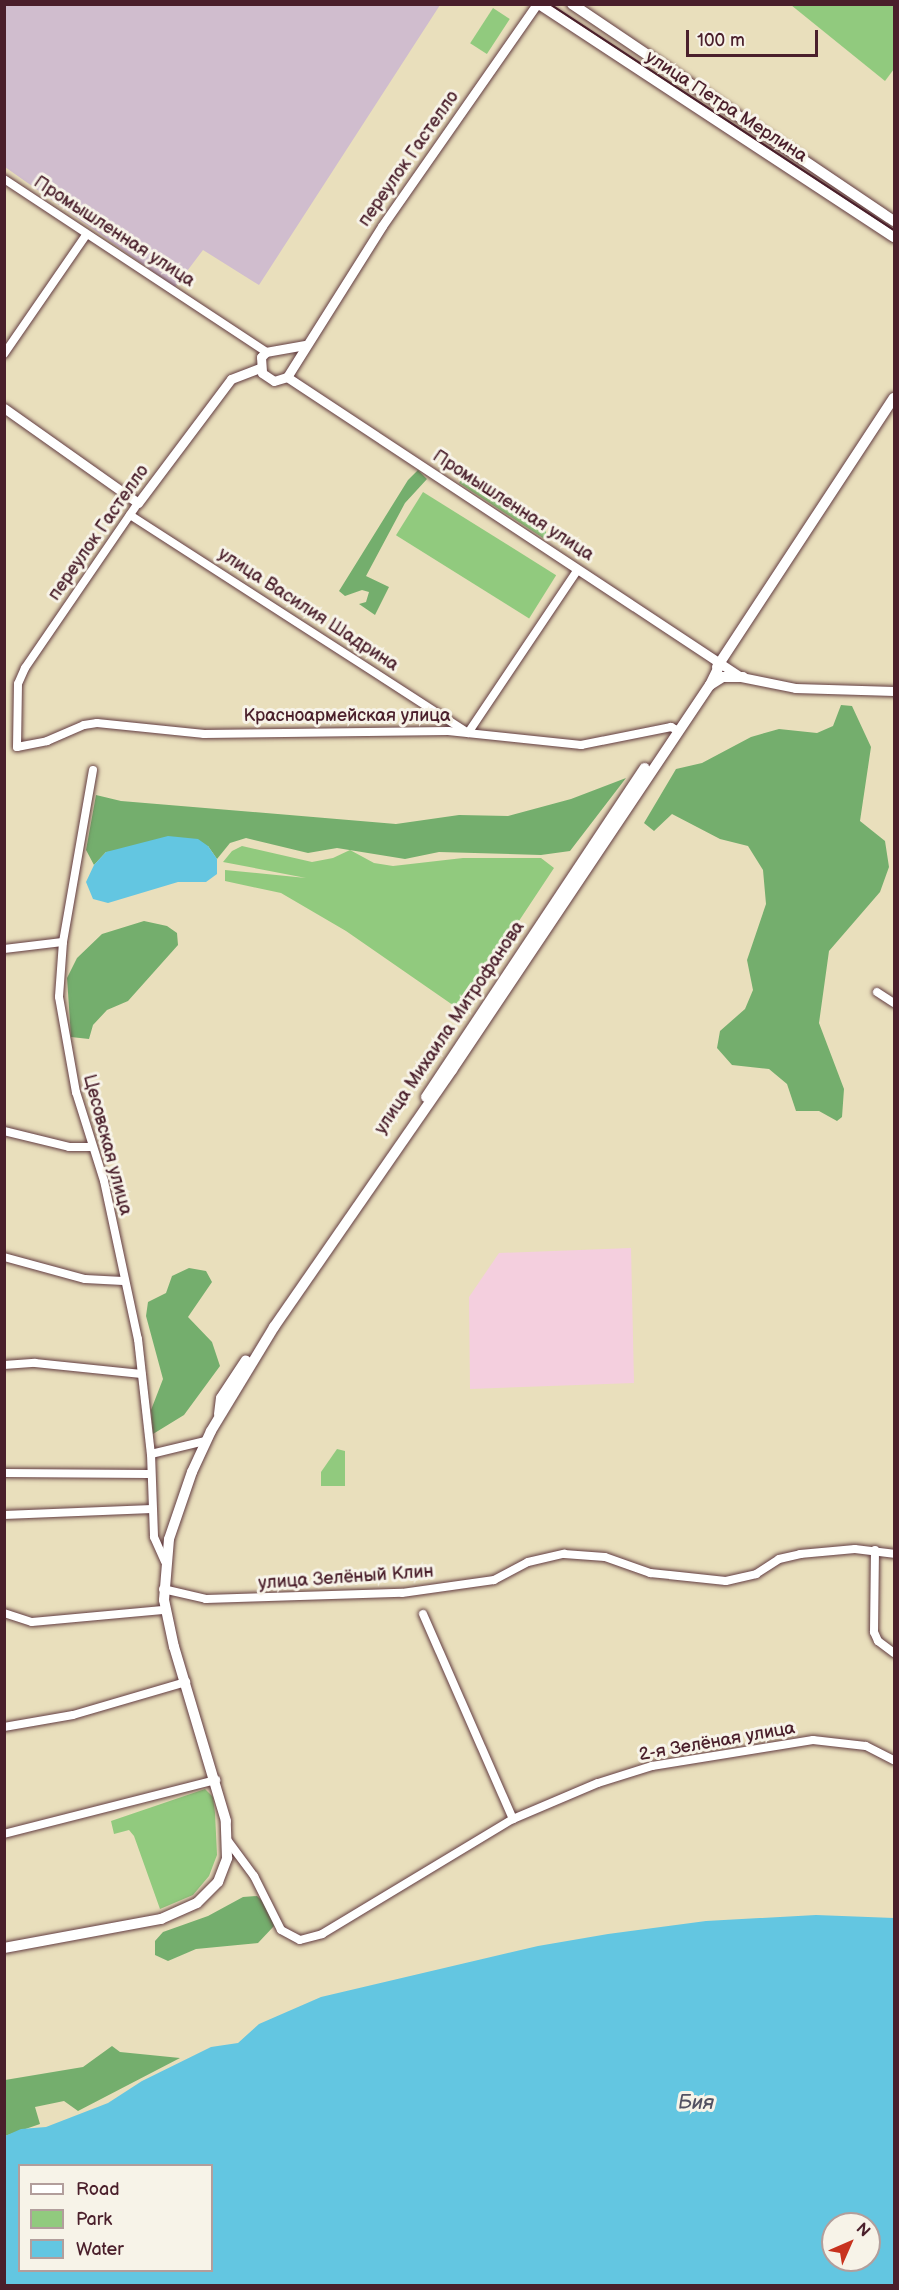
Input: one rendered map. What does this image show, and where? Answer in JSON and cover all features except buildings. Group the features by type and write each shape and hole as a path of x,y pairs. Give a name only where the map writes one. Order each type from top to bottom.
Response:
{"main road":[{"name":"улица Петра Мерлина","path":"538,4 894,237"},
{"name":"улица Петра Мерлина","path":"572,4 894,221"},
{"name":"улица Михаила Митрофанова","path":"228,1841 216,1780 165,1610 165,1562 178,1508 205,1440 292,1301 721,662 894,398"},
{"name":"улица Михаила Митрофанова","path":"850,466 894,410"},
{"name":"улица Михаила Митрофанова","path":"676,729 710,685 721,662"},
{"path":"710,685 723,677 744,677"},
{"path":"4,1948 122,1929 181,1911 197,1903 218,1882 228,1841"}],"street":[{"name":"переулок Гастелло","path":"289,374 305,345 382,226 538,4"},
{"name":"Промышленная улица","path":"4,179 264,355"},
{"path":"4,354 86,235"},
{"path":"231,379 264,355 281,349 305,345"},
{"path":"259,368 274,381 289,374 291,358 281,349"},
{"path":"231,379 259,368 264,355"},
{"name":"Промышленная улица","path":"289,374 578,569 721,662"},
{"name":"переулок Гастелло","path":"17,747 18,684 25,668 138,503 231,379"},
{"path":"4,408 138,503"},
{"name":"улица Василия Шадрина","path":"130,515 468,733"},
{"path":"468,733 578,569"},
{"path":"721,662 744,677 795,688 868,693 894,691"},
{"name":"Красноармейская улица","path":"17,747 47,741 84,725 97,723 204,734 468,733 581,745 676,729"},
{"name":"Цесовская улица","path":"93,770 63,942 59,997 63,1034 91,1147 104,1181 123,1281 138,1339 151,1454 149,1474 154,1537 165,1562"},
{"path":"4,949 63,942"},
{"path":"877,992 894,1003"},
{"path":"4,1131 69,1147 91,1147"},
{"path":"4,1257 85,1279 123,1281"},
{"path":"4,1365 35,1363 141,1374"},
{"path":"151,1454 205,1440"},
{"path":"4,1473 149,1474"},
{"path":"4,1515 152,1509"},
{"path":"875,1550 874,1632 878,1641 894,1653"},
{"name":"улица Зелёный Клин","path":"164,1589 206,1599 402,1593 494,1580 528,1562 564,1554 605,1557 650,1573 726,1581 756,1574 788,1556 875,1550 894,1554"},
{"path":"4,1613 32,1622 165,1610"},
{"path":"423,1614 513,1819"},
{"path":"4,1727 73,1715 186,1682"},
{"name":"2-я Зелёная улица","path":"228,1841 254,1876 281,1930 300,1940 322,1934 513,1819 598,1783 652,1766 813,1740 866,1746 894,1760"},
{"path":"4,1834 216,1780"}],"shaded area":[{"path":"5,4 440,5 259,285 203,250 175,287 5,167"},
{"path":"631,1248 634,1383 470,1389 469,1297 499,1253"}],"green space":[{"path":"791,5 894,5 894,69 885,81"},
{"path":"493,8 510,19 487,54 470,43"},
{"path":"418,470 427,479 405,503 366,576 389,587 375,615 359,604 366,602 369,592 362,590 345,596 339,591 408,480"},
{"path":"465,474 474,478 473,485 538,528 543,523 546,526 546,536 543,538 459,483"},
{"path":"423,492 556,575 529,618 396,535"},
{"path":"841,705 852,706 871,747 860,821 885,841 889,867 880,892 829,951 819,1023 844,1089 842,1117 837,1121 819,1111 796,1111 787,1084 769,1069 732,1065 717,1048 720,1031 745,1009 753,990 747,960 766,904 763,870 748,846 720,839 672,814 654,831 644,823 676,769 702,763 751,737 779,729 817,733 833,726"},
{"path":"626,778 570,851 541,855 439,852 405,859 337,848 308,853 246,838 230,843 217,859 208,846 106,852 94,865 86,850 96,795 121,801 396,824 459,815 508,816 571,799"},
{"path":"242,846 312,862 333,858 350,850 374,863 393,866 463,858 541,858 554,868 460,1010 346,931 281,893 225,881 225,870 306,878 223,862 232,851"},
{"path":"144,921 167,926 177,933 178,945 128,1001 107,1010 93,1025 89,1039 71,1037 67,978 77,958 102,934"},
{"path":"189,1268 206,1271 212,1282 188,1317 212,1342 220,1366 184,1415 153,1434 151,1410 163,1379 146,1316 148,1302 166,1293 172,1276"},
{"path":"337,1449 345,1451 345,1486 321,1486 321,1472"},
{"path":"205,1789 213,1797 217,1855 209,1876 193,1895 160,1909 134,1836 129,1830 114,1834 111,1821"},
{"path":"257,1896 271,1909 274,1926 258,1943 196,1949 168,1961 155,1955 155,1941 163,1932 208,1916 243,1897"},
{"path":"112,2046 120,2052 180,2058 78,2111 64,2101 35,2107 40,2124 5,2136 5,2080 83,2067"}],"water":[{"path":"168,836 198,839 208,846 217,859 217,874 206,882 178,882 108,903 93,899 86,882 94,865 106,852"},
{"name":"Бия","path":"816,1915 894,1918 894,2285 5,2285 5,2136 21,2129 46,2127 108,2103 142,2081 211,2047 238,2043 259,2024 321,1997 538,1946 706,1921"}],"tram line":[{"path":"550,4 894,230"}]}
